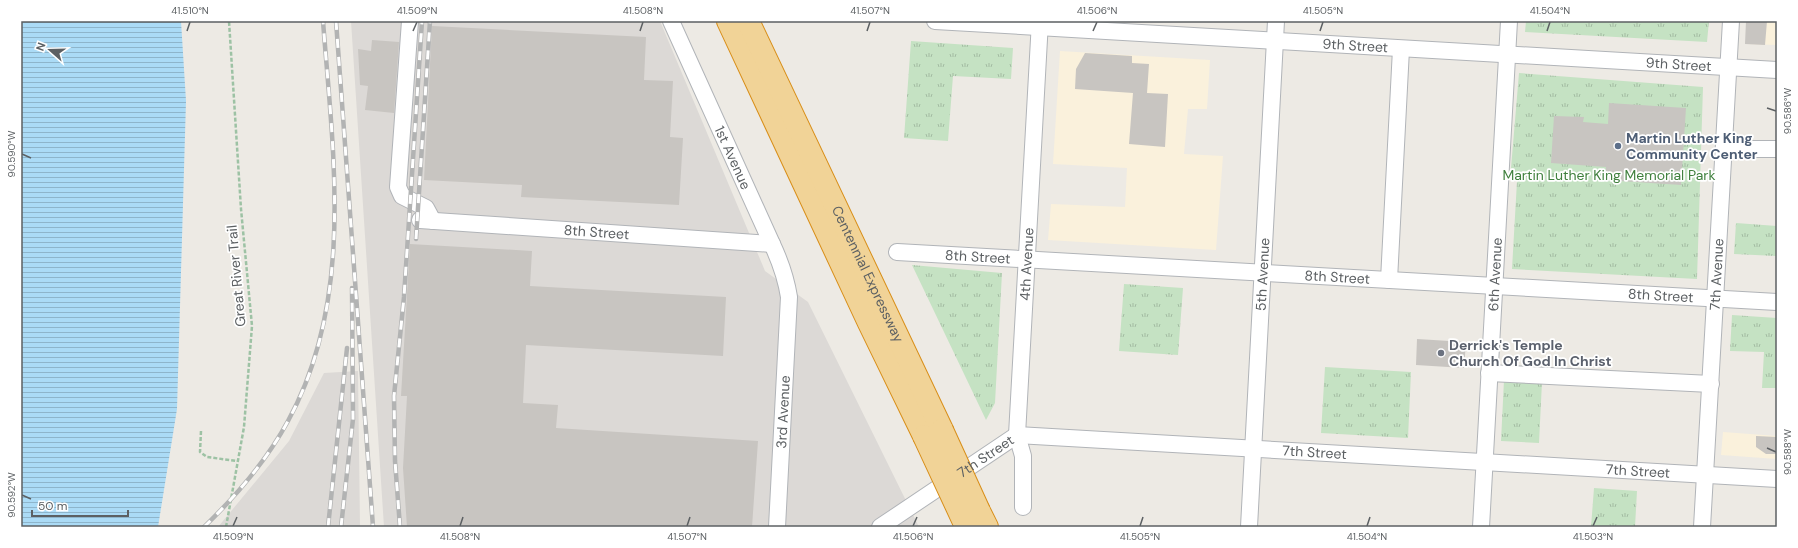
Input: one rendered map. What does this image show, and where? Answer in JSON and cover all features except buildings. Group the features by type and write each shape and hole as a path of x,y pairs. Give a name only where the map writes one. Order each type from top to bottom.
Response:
{"highway":[{"name":"Centennial Expressway","path":"728,21 869,323 933,433"},
{"name":"Centennial Expressway","path":"748,21 974,522"}],"street":[{"name":"8th Street","path":"410,21 398,187 402,196 426,208 426,220 772,244"},
{"name":"1st Avenue","path":"671,21 782,267 789,297"},
{"name":"9th Street","path":"935,21 1040,25 1275,42 1777,70"},
{"name":"5th Avenue","path":"1249,527 1276,21"},
{"name":"6th Avenue","path":"1481,527 1488,373 1509,21"},
{"name":"7th Avenue","path":"1702,527 1717,298 1731,21"},
{"name":"4th Avenue","path":"1023,507 1023,456 1017,436 1040,25"},
{"path":"1389,280 1401,49"},
{"path":"1724,149 1777,149"},
{"name":"8th Street","path":"897,252 1777,302"},
{"name":"3rd Avenue","path":"777,527 789,297"},
{"path":"1488,373 1711,384"},
{"name":"7th Street","path":"880,527 1017,436 1777,478"}],"path":[{"name":"Great River Trail","path":"226,527 244,427 252,326 241,209 229,21"},
{"path":"201,431 200,452 207,457 237,461"}],"shaded area":[{"path":"351,21 660,21 765,271 808,302 919,527 384,527"},
{"path":"1747,21 1777,21 1777,45 1746,44"},
{"path":"1060,51 1210,60 1207,109 1188,109 1184,154 1223,156 1216,250 1048,240 1051,204 1125,207 1127,168 1053,164"},
{"path":"358,371 360,527 218,527 289,441 324,373"},
{"path":"1723,432 1777,436 1777,459 1721,455"}],"green space":[{"path":"1526,21 1709,21 1707,42 1525,32"},
{"path":"911,41 1013,48 1011,79 953,76 948,141 904,138"},
{"name":"Martin Luther King Memorial Park","path":"1519,73 1703,87 1697,279 1512,269 1517,181 1513,179 1511,168"},
{"path":"1736,223 1777,226 1776,256 1734,254"},
{"path":"912,265 1002,273 995,403 986,420"},
{"path":"1124,284 1183,288 1178,355 1119,351"},
{"path":"1732,315 1777,318 1777,388 1762,388 1764,352 1730,351"},
{"path":"1325,367 1411,372 1408,438 1321,433"},
{"path":"1504,380 1542,382 1539,443 1501,441"},
{"path":"1594,488 1637,491 1635,527 1591,527"}],"water":[{"path":"21,21 181,21 186,101 177,409 158,527 21,527"}],"railway":[{"path":"204,527 228,503 261,464 280,435 288,421 309,374 323,326 331,276 334,225 334,173 323,21"},
{"path":"336,21 373,527"},
{"path":"400,527 395,461 394,396 404,297 422,21"},
{"path":"416,239 430,21"},
{"path":"341,527 353,419 352,288"},
{"path":"328,527 347,348"}],"place":[{"name":"Martin Luther King Community Center","path":"1618,146"},
{"name":"Derrick's Temple Church Of God In Christ","path":"1441,353"}]}
